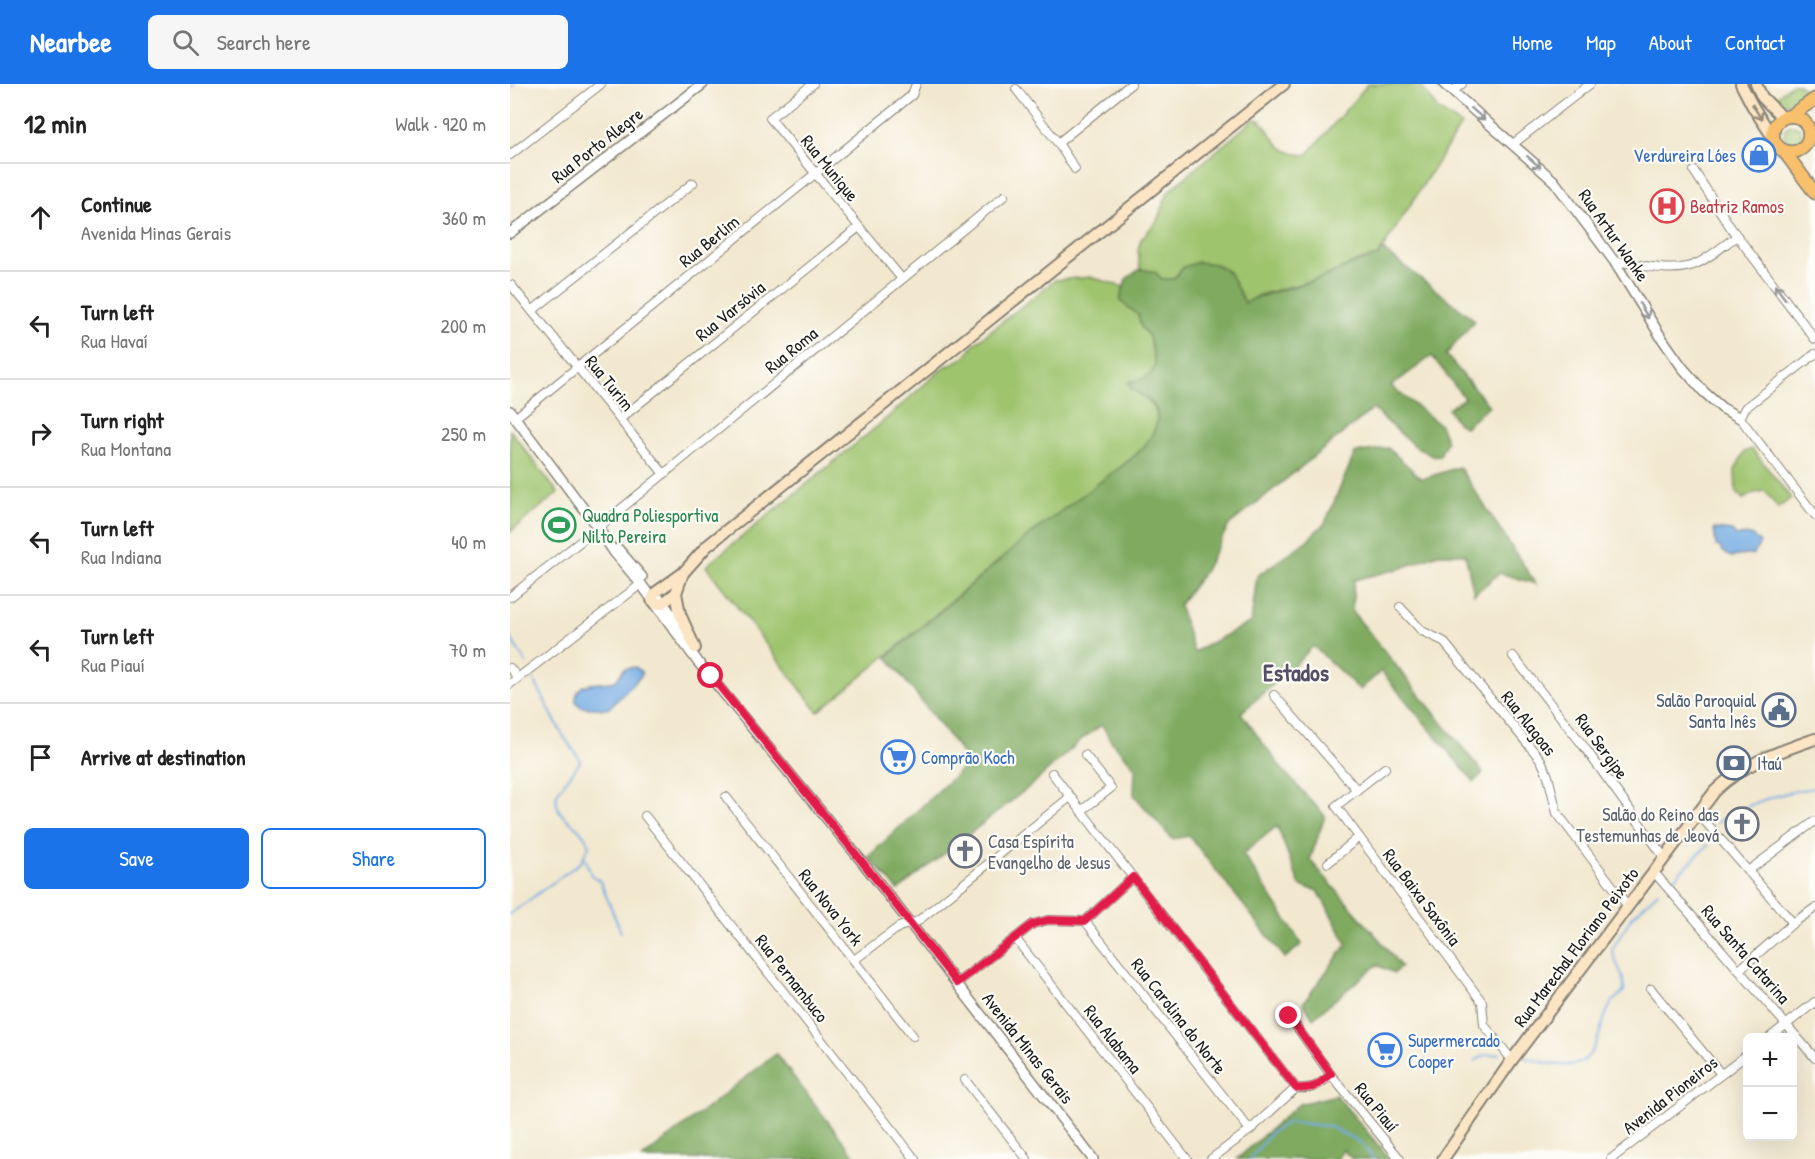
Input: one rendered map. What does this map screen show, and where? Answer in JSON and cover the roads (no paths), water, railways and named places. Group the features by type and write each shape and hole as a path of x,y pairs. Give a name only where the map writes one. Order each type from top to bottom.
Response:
{"main road":[{"path":"657,600 707,546 1284,84"},
{"path":"1742,84 1753,107 1774,139 1811,188"},
{"path":"1756,84 1762,97 1787,117 1798,117 1804,122 1808,128 1815,154"},
{"path":"1774,139 1775,126 1815,99"},
{"path":"1783,150 1799,150 1810,136"},
{"path":"1811,188 1810,176 1815,171"},
{"path":"683,573 676,593 680,614 695,648"},
{"path":"657,600 676,593"},
{"name":"Rua Marechal Floriano Peixoto","path":"1443,1159 1512,1060 1697,812 1721,784 1748,765 1815,739"}],"street":[{"path":"510,155 601,84"},
{"name":"Rua Porto Alegre","path":"510,233 703,84"},
{"name":"Rua Munique","path":"813,84 770,118 902,279"},
{"name":"Rua Berlim","path":"513,415 578,367 816,174 912,95 916,84"},
{"path":"1058,143 1131,84"},
{"path":"1242,118 1291,84"},
{"name":"Rua Artur Wanke","path":"1444,84 1554,181 1614,261 1661,338 1682,367 1713,400 1740,418"},
{"path":"1453,91 1462,84"},
{"path":"1513,144 1590,84"},
{"path":"1016,89 1075,169"},
{"path":"1694,171 1737,236 1815,339"},
{"path":"532,311 693,183"},
{"name":"Rua Roma","path":"510,597 599,530 664,474 1004,196"},
{"name":"Rua Varsóvia","path":"620,419 859,227"},
{"path":"1614,261 1662,267 1691,266 1737,236"},
{"name":"Rua Turim","path":"511,285 664,474"},
{"path":"1815,354 1745,408 1740,418 1815,515"},
{"name":"Avenida Minas Gerais","path":"513,415 614,552 657,600 671,627 910,923 1093,1159"},
{"name":"Avenida Minas Gerais","path":"599,530 629,560 695,648 711,676"},
{"path":"510,684 641,584"},
{"name":"Rua Alagoas","path":"1400,607 1416,626 1443,641 1541,760 1548,776 1557,813 1627,905"},
{"name":"Rua Sergipe","path":"1513,656 1585,747 1664,857"},
{"path":"510,668 518,678"},
{"path":"1274,695 1357,790"},
{"path":"1082,811 1111,788 1085,755"},
{"name":"Rua Baixa Saxônia","path":"1385,768 1336,806 1482,1002 1484,1025 1512,1060"},
{"path":"1052,772 1296,1088"},
{"path":"854,960 899,927 918,921 1070,796"},
{"name":"Rua Nova York","path":"726,797 913,1036"},
{"path":"1697,812 1793,923"},
{"name":"Rua Pernambuco","path":"645,816 915,1159"},
{"path":"1748,871 1815,821"},
{"path":"1328,863 1359,837"},
{"name":"Rua Santa Catarina","path":"1653,871 1815,1058"},
{"path":"957,983 1033,924 1048,920 1085,921 1133,877"},
{"path":"1739,970 1793,923 1815,908"},
{"name":"Rua Carolina do Norte","path":"1085,921 1250,1130"},
{"name":"Rua Alabama","path":"1015,938 1187,1159"},
{"path":"1651,989 1721,1074"},
{"path":"1775,1033 1815,1002"},
{"name":"Rua Piauí","path":"1289,1016 1331,1074 1400,1159"},
{"name":"Avenida Pioneiros","path":"1611,1159 1743,1058"},
{"path":"1211,1159 1250,1130 1296,1088 1316,1087 1331,1074"},
{"path":"965,1080 1027,1159"}],"water":[{"path":"1714,529 1732,531 1736,536 1751,535 1760,543 1754,554 1731,557 1716,546"},
{"path":"635,667 642,673 641,676 608,709 581,707 576,702 576,694 584,686 616,681 624,669"}],"waterway":[{"path":"510,88 515,84"},
{"path":"510,637 526,663"},
{"path":"510,914 581,862 589,846 580,830 559,810 557,802 557,793 580,762 579,758 562,734 533,678"},
{"path":"1716,823 1764,800 1789,792 1815,788"},
{"path":"1674,878 1709,844"},
{"path":"585,858 591,875 600,881 621,932"},
{"path":"1525,1058 1550,1064 1570,1065 1584,1060 1590,1054 1607,1011 1624,991 1623,980 1612,949 1631,918 1658,892"},
{"path":"1474,1061 1486,1055 1500,1054"},
{"path":"1250,1159 1270,1133 1288,1122 1328,1126 1360,1142 1374,1159"}],"place":[{"name":"Verdureira Lóes","path":"1759,155"},
{"name":"Beatriz Ramos","path":"1667,206"},
{"name":"Quadra Poliesportiva Nilto Pereira","path":"559,525"},
{"name":"Salão Paroquial Santa Inês","path":"1779,710"},
{"name":"Comprão Koch","path":"898,757"},
{"name":"Itaú","path":"1734,763"},
{"name":"Salão do Reino das Testemunhas de Jeová","path":"1742,824"},
{"name":"Casa Espírita Evangelho de Jesus","path":"965,851"},
{"name":"Supermercado Cooper","path":"1385,1050"}],"district":[{"name":"Estados","path":"1296,672"}]}
